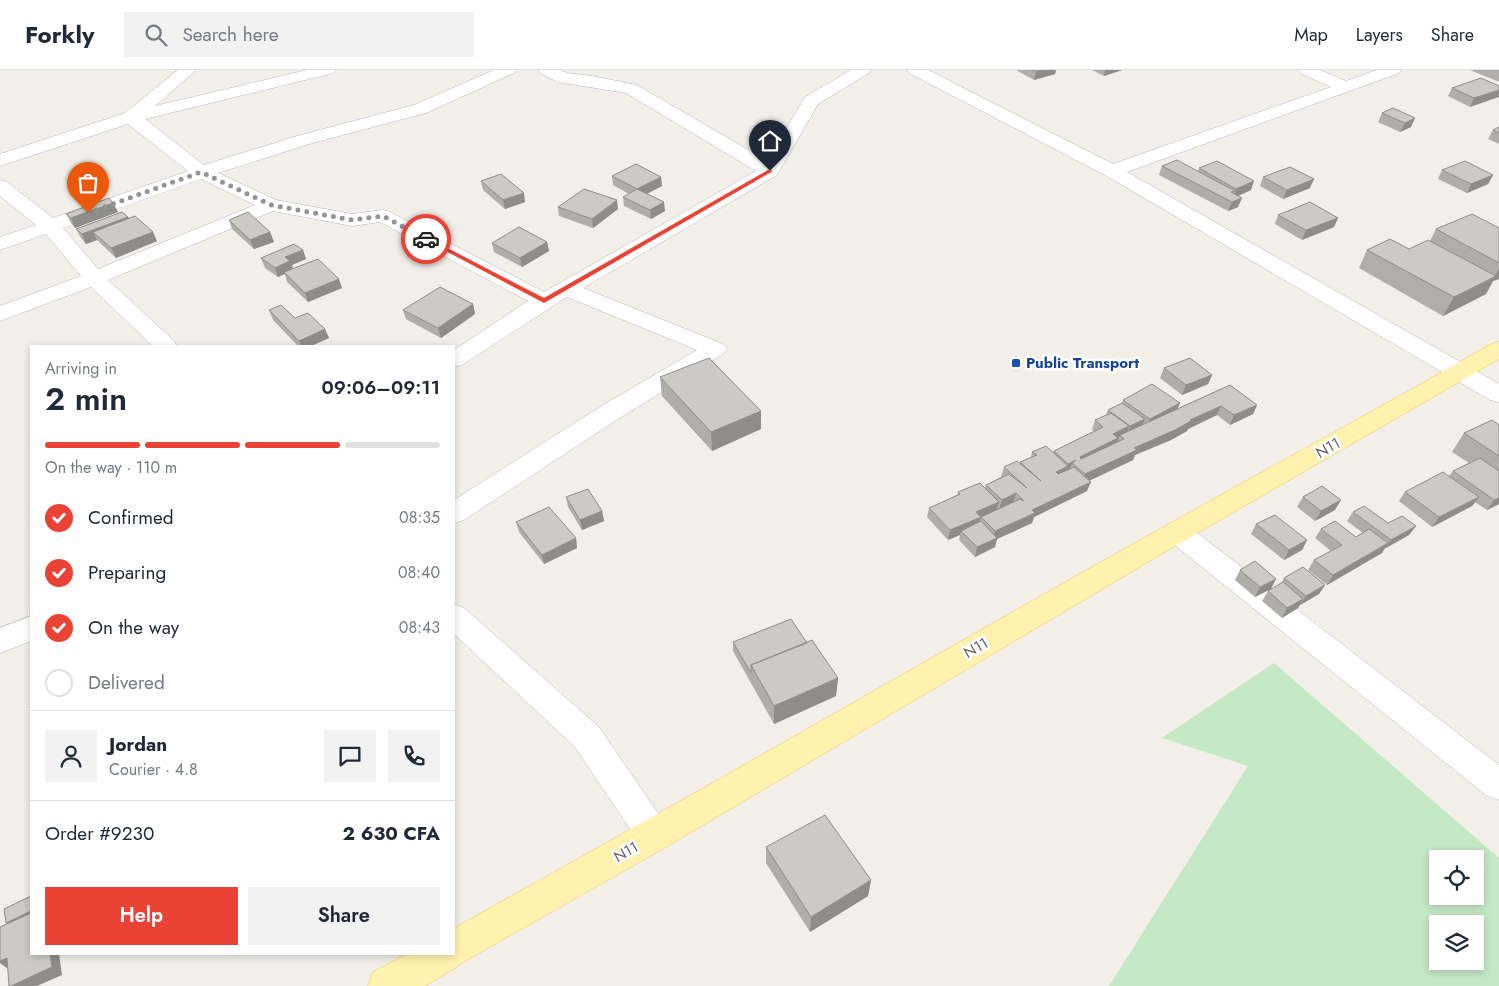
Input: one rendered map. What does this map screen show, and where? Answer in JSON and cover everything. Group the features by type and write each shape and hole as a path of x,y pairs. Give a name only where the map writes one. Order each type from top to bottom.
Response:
{"main road":[{"name":"N11","path":"455,947 654,836 1177,532 1393,411 1499,348"},
{"path":"387,986 442,955"}],"street":[{"path":"131,117 188,70"},
{"path":"0,160 131,117 328,70"},
{"path":"0,244 201,172 303,140 420,109 508,70"},
{"path":"546,70 564,78 592,81 631,89 770,171"},
{"path":"455,359 544,301 770,171 811,101 863,70"},
{"path":"915,70 1112,171 1499,394"},
{"path":"1306,70 1346,87"},
{"path":"1112,171 1393,70"},
{"path":"131,117 201,172 271,205 352,220 383,216 544,301"},
{"path":"0,186 51,227 94,278 165,345"},
{"path":"0,314 94,278 271,205"},
{"path":"455,512 609,413 715,349 567,289"},
{"path":"1177,532 1499,785"},
{"path":"455,617 588,737 654,836"},
{"path":"0,641 30,628"}],"green space":[{"path":"1274,663 1499,858 1499,986 1109,986 1248,766 1162,738"}],"building":[{"path":"1481,78 1499,86 1499,90 1474,98 1452,88"},
{"path":"1393,108 1415,118 1405,123 1382,113"},
{"path":"1499,127 1499,133 1493,130"},
{"path":"1177,160 1235,191 1231,192 1242,198 1232,202 1162,166"},
{"path":"1217,161 1254,181 1236,189 1199,168"},
{"path":"1465,161 1493,175 1471,184 1442,170"},
{"path":"636,164 661,177 637,189 612,176"},
{"path":"1290,167 1314,179 1287,190 1263,177"},
{"path":"501,174 524,193 503,200 481,181"},
{"path":"584,189 617,200 592,219 558,207"},
{"path":"637,189 664,202 650,210 623,197"},
{"path":"109,198 113,203 71,218 66,214"},
{"path":"1310,202 1338,218 1306,230 1278,215"},
{"path":"122,212 128,217 82,234 76,229"},
{"path":"248,212 270,232 250,240 229,220"},
{"path":"1472,214 1499,228 1499,263 1436,229"},
{"path":"135,216 153,232 111,248 93,232"},
{"path":"519,227 547,242 520,258 492,243"},
{"path":"1390,239 1409,249 1428,240 1496,276 1454,297 1367,250"},
{"path":"294,244 303,250 285,257 290,261 275,268 261,258"},
{"path":"318,259 339,279 305,293 284,272"},
{"path":"440,287 473,304 438,328 403,310"},
{"path":"281,305 295,318 308,313 325,329 299,341 269,310"},
{"path":"709,358 761,411 711,432 660,377"},
{"path":"1190,358 1212,375 1186,385 1164,368"},
{"path":"1152,384 1180,403 1150,419 1123,400"},
{"path":"1230,385 1257,405 1234,415 1221,406 1190,420 1175,430 1134,448 1137,450 1085,474 1072,463 1076,460 1068,464 1054,451 1103,427 1095,420 1111,413 1129,426 1113,434 1118,438 1080,457 1081,459 1124,439 1120,435"},
{"path":"1122,403 1145,419 1130,426 1108,410"},
{"path":"1492,420 1499,425 1499,456 1464,433"},
{"path":"1046,446 1068,466 1056,472 1058,474 1074,467 1091,482 1032,510 1035,513 995,531 981,517 1020,499 1024,501 1016,493 1002,500 986,485 1009,474 1027,488 1004,467 1017,461 1041,481 1020,462 1037,455 1032,452"},
{"path":"1480,458 1499,471 1499,498 1494,500 1453,471"},
{"path":"1443,472 1479,497 1439,517 1405,492"},
{"path":"980,483 999,502 976,512 981,517 950,530 929,508 960,494 958,492"},
{"path":"1322,486 1341,500 1321,511 1303,497"},
{"path":"588,489 602,511 580,520 566,497"},
{"path":"1364,506 1388,523 1402,516 1416,526 1391,540 1353,512"},
{"path":"549,507 576,538 542,555 516,522"},
{"path":"1275,515 1307,540 1289,550 1256,524"},
{"path":"981,521 997,538 977,547 961,531"},
{"path":"1335,521 1356,537 1369,529 1388,543 1333,575 1314,560 1342,545 1321,529"},
{"path":"1255,561 1276,579 1260,587 1240,570"},
{"path":"1303,567 1325,585 1306,596 1284,578"},
{"path":"1283,582 1303,599 1287,608 1268,591"},
{"path":"791,619 807,643 751,665 751,673 733,642"},
{"path":"812,640 838,678 774,706 751,665"},
{"path":"825,815 871,880 811,917 766,847"},
{"path":"30,896 30,911 6,923 4,909"},
{"path":"30,913 30,955 50,955 52,967 9,986 7,958 0,961 0,927"}],"way so far":[{"path":"88,213 201,172 271,205 352,220 383,216 426,239"}],"place":[{"name":"Public Transport","path":"1016,363"}],"route":[{"path":"426,239 544,301 770,171"}]}
